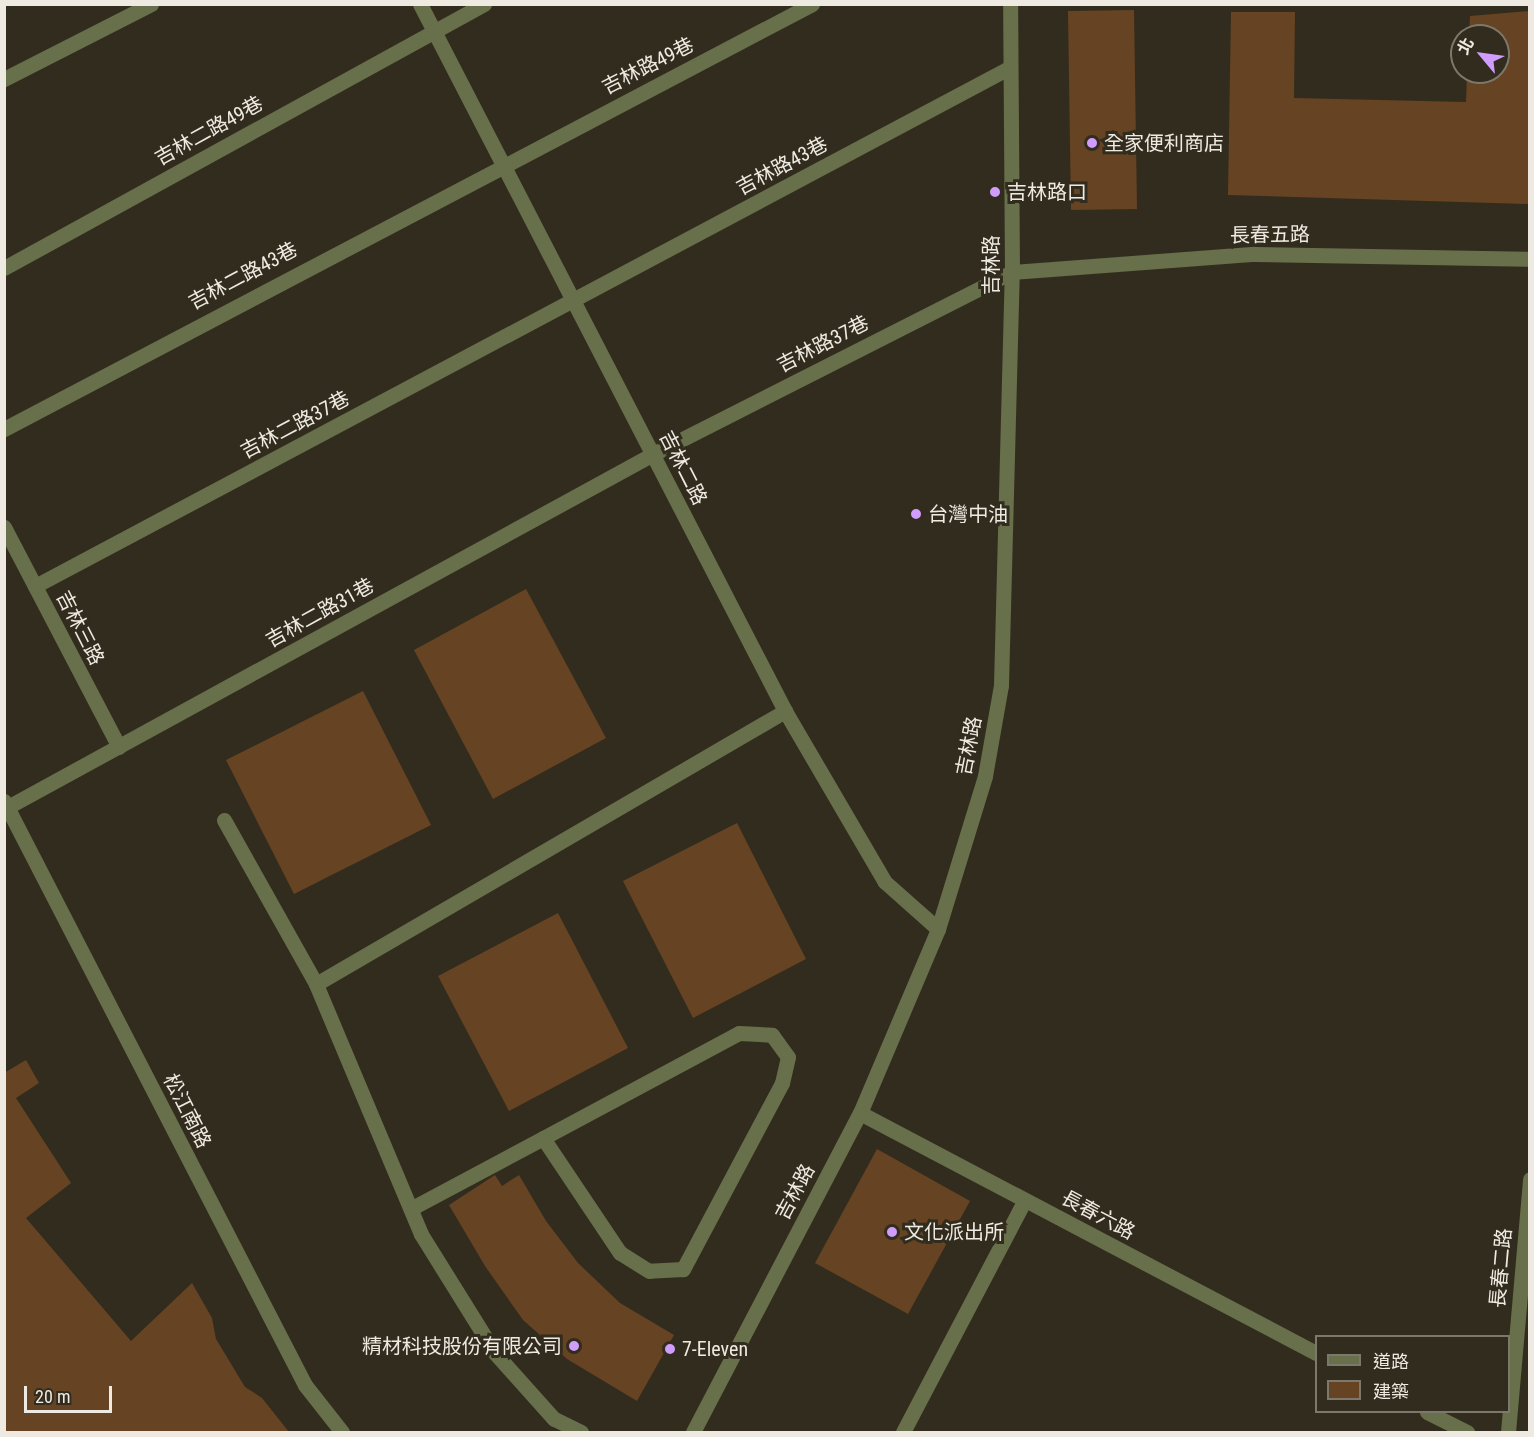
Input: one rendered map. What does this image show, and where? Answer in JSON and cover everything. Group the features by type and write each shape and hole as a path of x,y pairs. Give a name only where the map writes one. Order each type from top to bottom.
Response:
{"street":[{"path":"4,79 151,4"},
{"name":"吉林二路","path":"420,4 785,711 885,882 938,929"},
{"name":"吉林二路49巷","path":"4,268 484,4"},
{"name":"吉林路49巷","path":"503,164 812,4"},
{"name":"吉林路","path":"693,1432 860,1113 938,929 985,777 1001,685 1012,272 1010,4"},
{"name":"吉林路43巷","path":"574,302 1009,68"},
{"name":"吉林二路43巷","path":"4,429 503,164"},
{"name":"長春五路","path":"1012,272 1254,254 1530,259"},
{"name":"吉林路37巷","path":"653,454 1012,272"},
{"name":"吉林二路37巷","path":"35,586 574,302"},
{"name":"吉林二路31巷","path":"6,806 119,747 653,454"},
{"name":"吉林三路","path":"4,527 119,747"},
{"path":"316,984 785,711"},
{"name":"松江南路","path":"6,806 305,1386 342,1432"},
{"path":"224,820 316,984 421,1234 495,1353 554,1419 581,1432"},
{"path":"412,1208 739,1033 772,1035 788,1057 782,1083 683,1269 649,1271 620,1253 543,1138"},
{"name":"長春六路","path":"860,1113 1315,1352"},
{"name":"長春二路","path":"1510,1409 1530,1179"},
{"path":"903,1432 1025,1200"},
{"path":"1429,1413 1467,1432"},
{"name":"長春二路","path":"1508,1432 1510,1413"}],"building":[{"path":"1134,10 1137,209 1071,210 1068,11"},
{"path":"1530,11 1530,204 1228,195 1231,12 1295,12 1294,98 1466,102 1467,84 1510,84 1510,24 1470,24 1470,16"},
{"path":"526,589 606,738 493,799 414,650"},
{"path":"363,691 431,825 294,894 226,760"},
{"path":"737,823 806,959 693,1018 623,881"},
{"path":"558,913 628,1048 509,1111 438,976"},
{"path":"26,1060 39,1083 16,1098 71,1183 26,1218 131,1341 192,1283 212,1318 216,1339 245,1387 262,1398 289,1432 4,1432 4,1073"},
{"name":"文化派出所","path":"877,1149 970,1201 908,1314 815,1263"},
{"path":"495,1175 502,1186 519,1175 546,1221 578,1263 620,1303 674,1335 637,1401 567,1359 523,1320 485,1266 449,1205"}],"place":[{"name":"全家便利商店","path":"1092,143"},
{"name":"吉林路口","path":"995,192"},
{"name":"台灣中油","path":"916,514"},
{"name":"文化派出所","path":"892,1232"},
{"name":"精材科技股份有限公司","path":"574,1346"},
{"name":"7-Eleven","path":"670,1349"}]}
